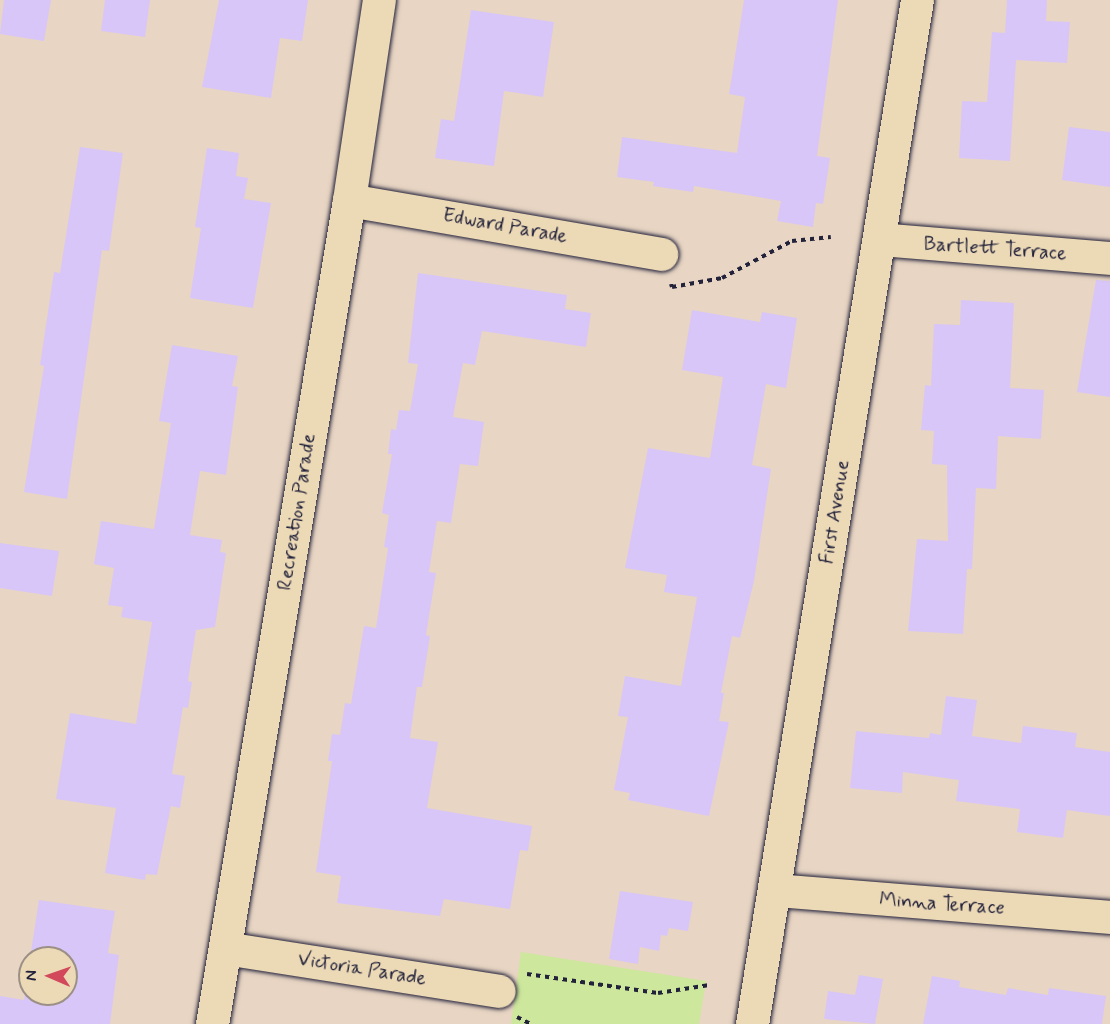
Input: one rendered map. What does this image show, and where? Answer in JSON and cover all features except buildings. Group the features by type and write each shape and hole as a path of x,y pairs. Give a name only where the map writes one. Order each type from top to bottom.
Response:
{"street":[{"name":"Recreation Parade","path":"212,1024 349,200 379,0"},
{"name":"First Avenue","path":"752,1024 917,0"},
{"name":"Edward Parade","path":"349,200 661,254"},
{"name":"Bartlett Terrace","path":"879,239 1110,258"},
{"name":"Minna Terrace","path":"775,890 1110,917"},
{"name":"Victoria Parade","path":"225,948 499,991"}],"path":[{"path":"661,254 672,287 722,279 792,242 831,237"},
{"path":"499,991 528,973 658,993 709,985"}],"green space":[{"path":"521,952 706,981 699,1024 511,1024"}]}
